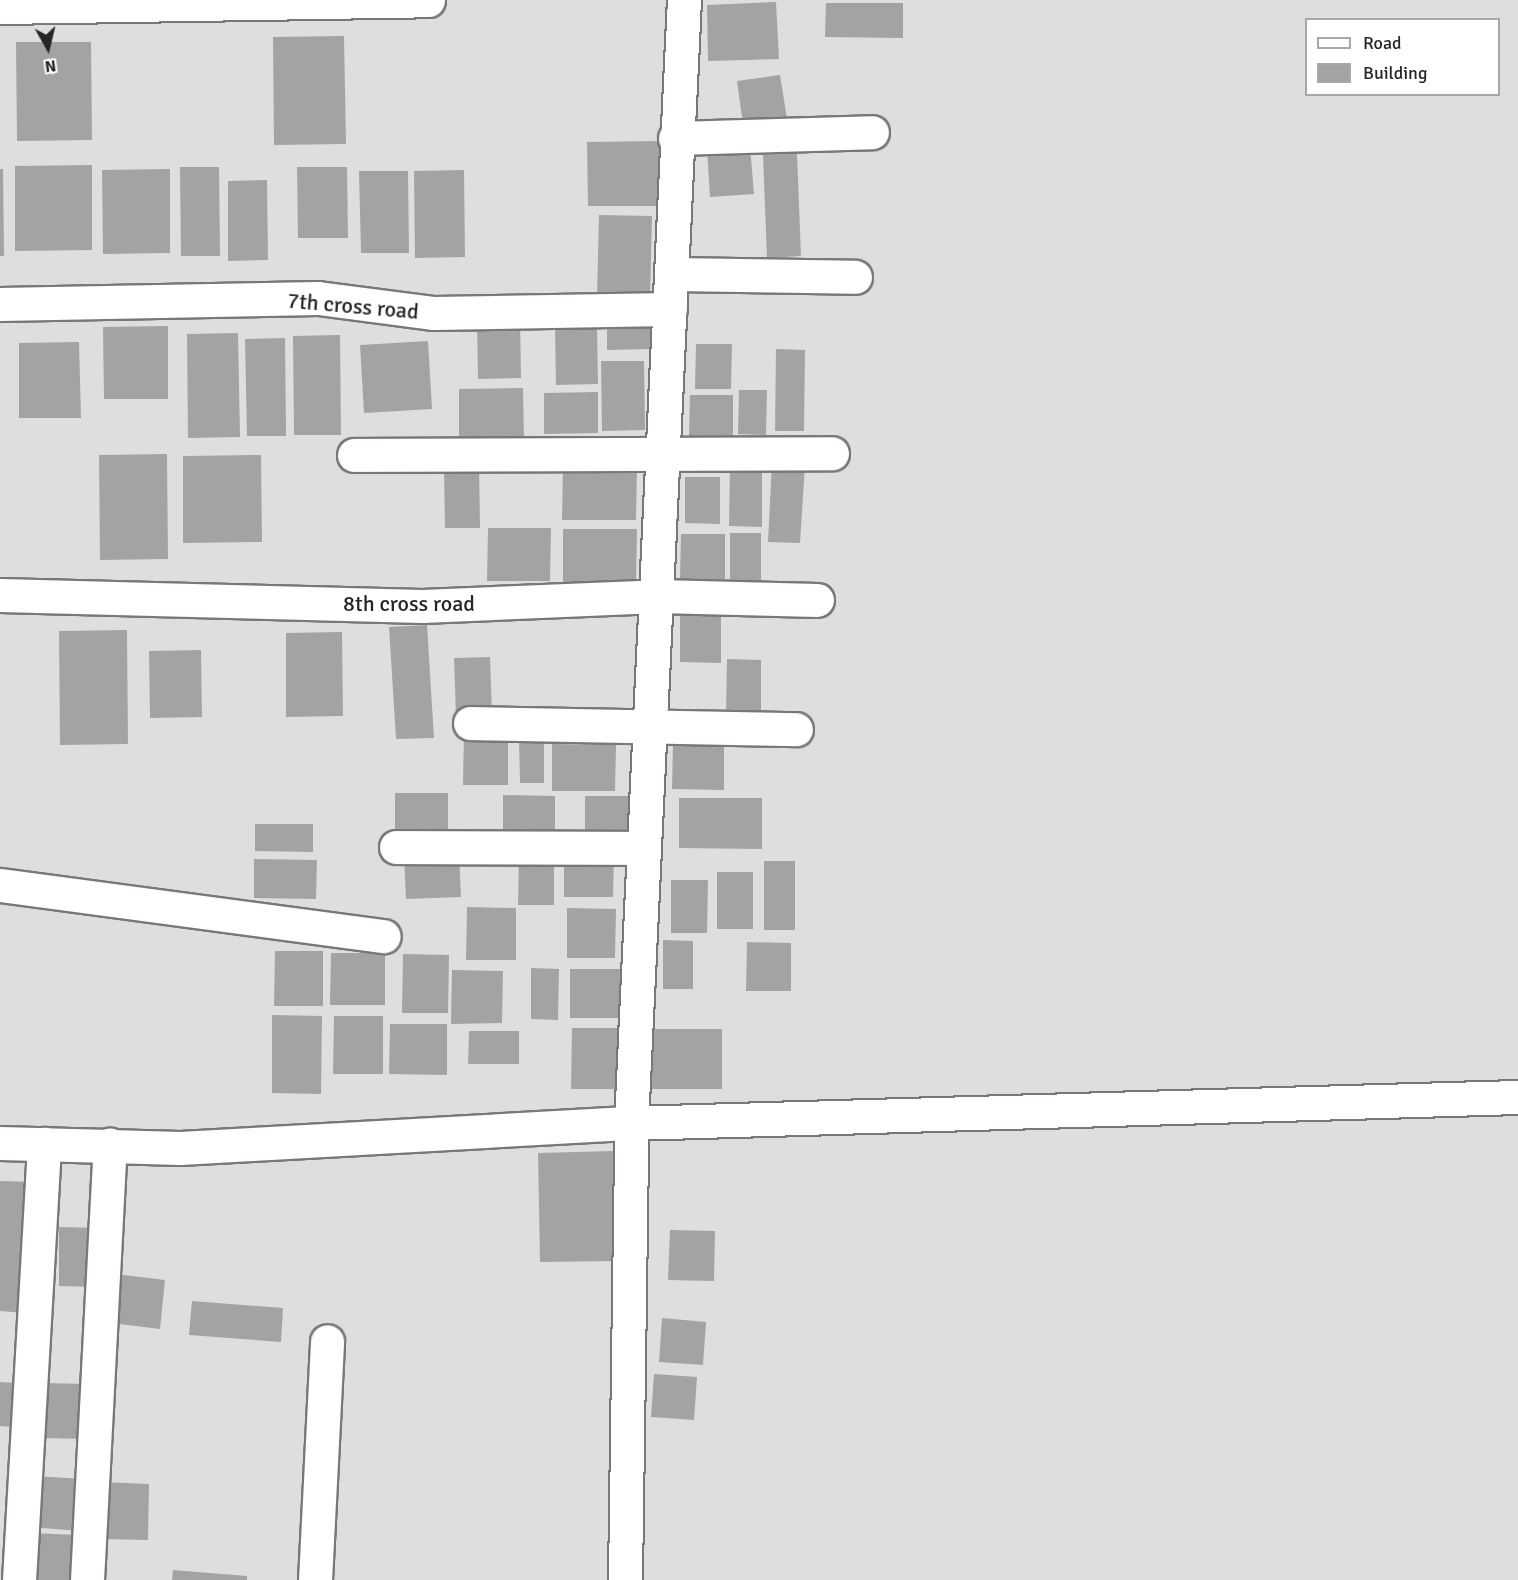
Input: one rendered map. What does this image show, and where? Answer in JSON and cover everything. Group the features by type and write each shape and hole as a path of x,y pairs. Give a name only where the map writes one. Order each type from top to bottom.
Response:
{"street":[{"path":"0,6 339,5 428,0"},
{"path":"625,1580 631,1123 647,726 658,596 662,452 673,274 675,138 684,0"},
{"path":"675,138 872,132"},
{"path":"673,274 855,277"},
{"name":"7th cross road","path":"0,304 318,298 434,313 670,309"},
{"path":"354,455 832,453"},
{"name":"8th cross road","path":"0,595 422,606 658,596 817,600"},
{"path":"470,723 796,729"},
{"path":"396,847 642,848"},
{"path":"0,885 384,936"},
{"path":"0,1143 180,1148 631,1123 1518,1097"},
{"path":"19,1580 44,1144"},
{"path":"87,1580 110,1145"},
{"path":"315,1580 327,1341"}],"building":[{"path":"776,2 779,59 708,61 707,5"},
{"path":"826,3 903,3 903,38 825,37"},
{"path":"344,36 346,144 274,145 273,37"},
{"path":"16,42 91,42 92,140 17,141"},
{"path":"780,75 788,125 744,132 737,81"},
{"path":"660,141 661,206 588,206 587,142"},
{"path":"750,146 754,194 710,197 707,149"},
{"path":"797,153 801,256 767,258 763,155"},
{"path":"92,165 92,250 15,251 15,166"},
{"path":"180,167 219,167 220,256 181,256"},
{"path":"297,167 347,167 348,238 298,238"},
{"path":"0,169 3,169 4,256 0,256"},
{"path":"170,169 170,253 103,254 102,170"},
{"path":"464,170 465,257 415,258 414,171"},
{"path":"359,171 408,171 409,253 361,253"},
{"path":"267,180 268,260 228,261 228,181"},
{"path":"599,215 652,216 650,297 597,296"},
{"path":"520,319 521,378 478,379 477,320"},
{"path":"651,320 652,349 607,350 607,321"},
{"path":"168,326 168,399 104,399 103,327"},
{"path":"597,326 598,384 556,385 555,327"},
{"path":"238,333 240,437 188,438 187,334"},
{"path":"340,335 341,435 294,435 293,336"},
{"path":"285,338 286,436 247,436 245,339"},
{"path":"428,341 432,409 364,413 360,345"},
{"path":"79,342 81,418 19,418 19,343"},
{"path":"696,344 732,344 731,389 695,389"},
{"path":"776,349 805,350 804,431 775,431"},
{"path":"601,361 644,361 645,430 602,431"},
{"path":"523,388 524,442 459,443 459,389"},
{"path":"739,390 767,390 766,435 738,434"},
{"path":"598,392 598,433 544,434 544,393"},
{"path":"690,395 733,395 733,437 689,437"},
{"path":"167,454 168,559 100,560 99,455"},
{"path":"261,455 262,542 183,543 183,456"},
{"path":"772,463 805,465 800,543 768,542"},
{"path":"479,464 480,528 445,528 444,465"},
{"path":"730,465 762,465 762,527 729,526"},
{"path":"563,466 637,466 636,520 562,520"},
{"path":"685,477 720,477 720,524 685,523"},
{"path":"488,528 551,528 550,581 487,581"},
{"path":"563,529 637,529 636,583 563,582"},
{"path":"730,533 761,533 761,582 730,582"},
{"path":"681,534 725,534 725,579 680,579"},
{"path":"680,608 721,608 721,663 680,662"},
{"path":"427,625 434,738 396,739 389,627"},
{"path":"127,630 128,744 60,745 59,631"},
{"path":"342,632 343,716 286,717 286,633"},
{"path":"201,650 202,717 150,718 149,651"},
{"path":"490,657 492,715 456,717 454,658"},
{"path":"727,659 761,660 761,712 726,711"},
{"path":"464,731 508,731 508,785 463,785"},
{"path":"519,737 544,737 544,783 520,783"},
{"path":"673,742 724,743 724,790 672,789"},
{"path":"552,744 616,745 615,791 552,791"},
{"path":"395,793 448,793 448,830 395,830"},
{"path":"503,795 555,796 555,837 503,837"},
{"path":"585,796 629,796 629,834 585,834"},
{"path":"679,798 762,798 762,849 679,848"},
{"path":"255,824 313,824 313,852 255,851"},
{"path":"459,853 461,897 406,899 404,855"},
{"path":"519,854 554,854 554,905 518,905"},
{"path":"564,857 614,857 613,897 564,897"},
{"path":"254,859 317,860 316,899 254,898"},
{"path":"764,861 795,861 795,930 764,930"},
{"path":"717,872 753,872 753,929 717,929"},
{"path":"671,880 708,880 707,933 671,933"},
{"path":"467,907 516,908 516,960 466,960"},
{"path":"567,908 616,909 615,958 567,958"},
{"path":"663,940 693,941 693,989 663,989"},
{"path":"747,942 791,943 791,991 746,991"},
{"path":"275,951 323,951 323,1006 274,1006"},
{"path":"331,953 385,953 385,1005 330,1005"},
{"path":"403,954 449,955 448,1013 402,1013"},
{"path":"531,968 559,969 558,1020 531,1019"},
{"path":"570,969 620,969 620,1018 570,1018"},
{"path":"452,970 503,971 502,1023 451,1024"},
{"path":"272,1015 322,1016 321,1094 272,1093"},
{"path":"334,1016 383,1016 383,1074 333,1074"},
{"path":"390,1024 447,1024 447,1075 389,1074"},
{"path":"572,1028 619,1028 618,1089 571,1089"},
{"path":"650,1029 722,1029 722,1089 649,1089"},
{"path":"469,1031 519,1031 519,1064 468,1064"},
{"path":"614,1151 616,1261 540,1262 538,1153"},
{"path":"0,1181 33,1182 25,1313 0,1311"},
{"path":"59,1227 100,1228 98,1287 59,1286"},
{"path":"670,1230 715,1231 714,1281 668,1280"},
{"path":"108,1273 165,1280 160,1329 103,1322"},
{"path":"192,1301 283,1308 281,1342 189,1335"},
{"path":"662,1318 706,1322 703,1365 659,1362"},
{"path":"654,1374 697,1377 694,1420 651,1417"},
{"path":"0,1382 17,1383 15,1427 0,1426"},
{"path":"44,1383 88,1384 86,1439 42,1438"},
{"path":"34,1476 84,1479 80,1531 29,1527"},
{"path":"101,1482 149,1484 148,1540 100,1539"},
{"path":"29,1533 79,1535 77,1580 27,1580"},
{"path":"173,1570 247,1576 247,1580 172,1580"}]}
